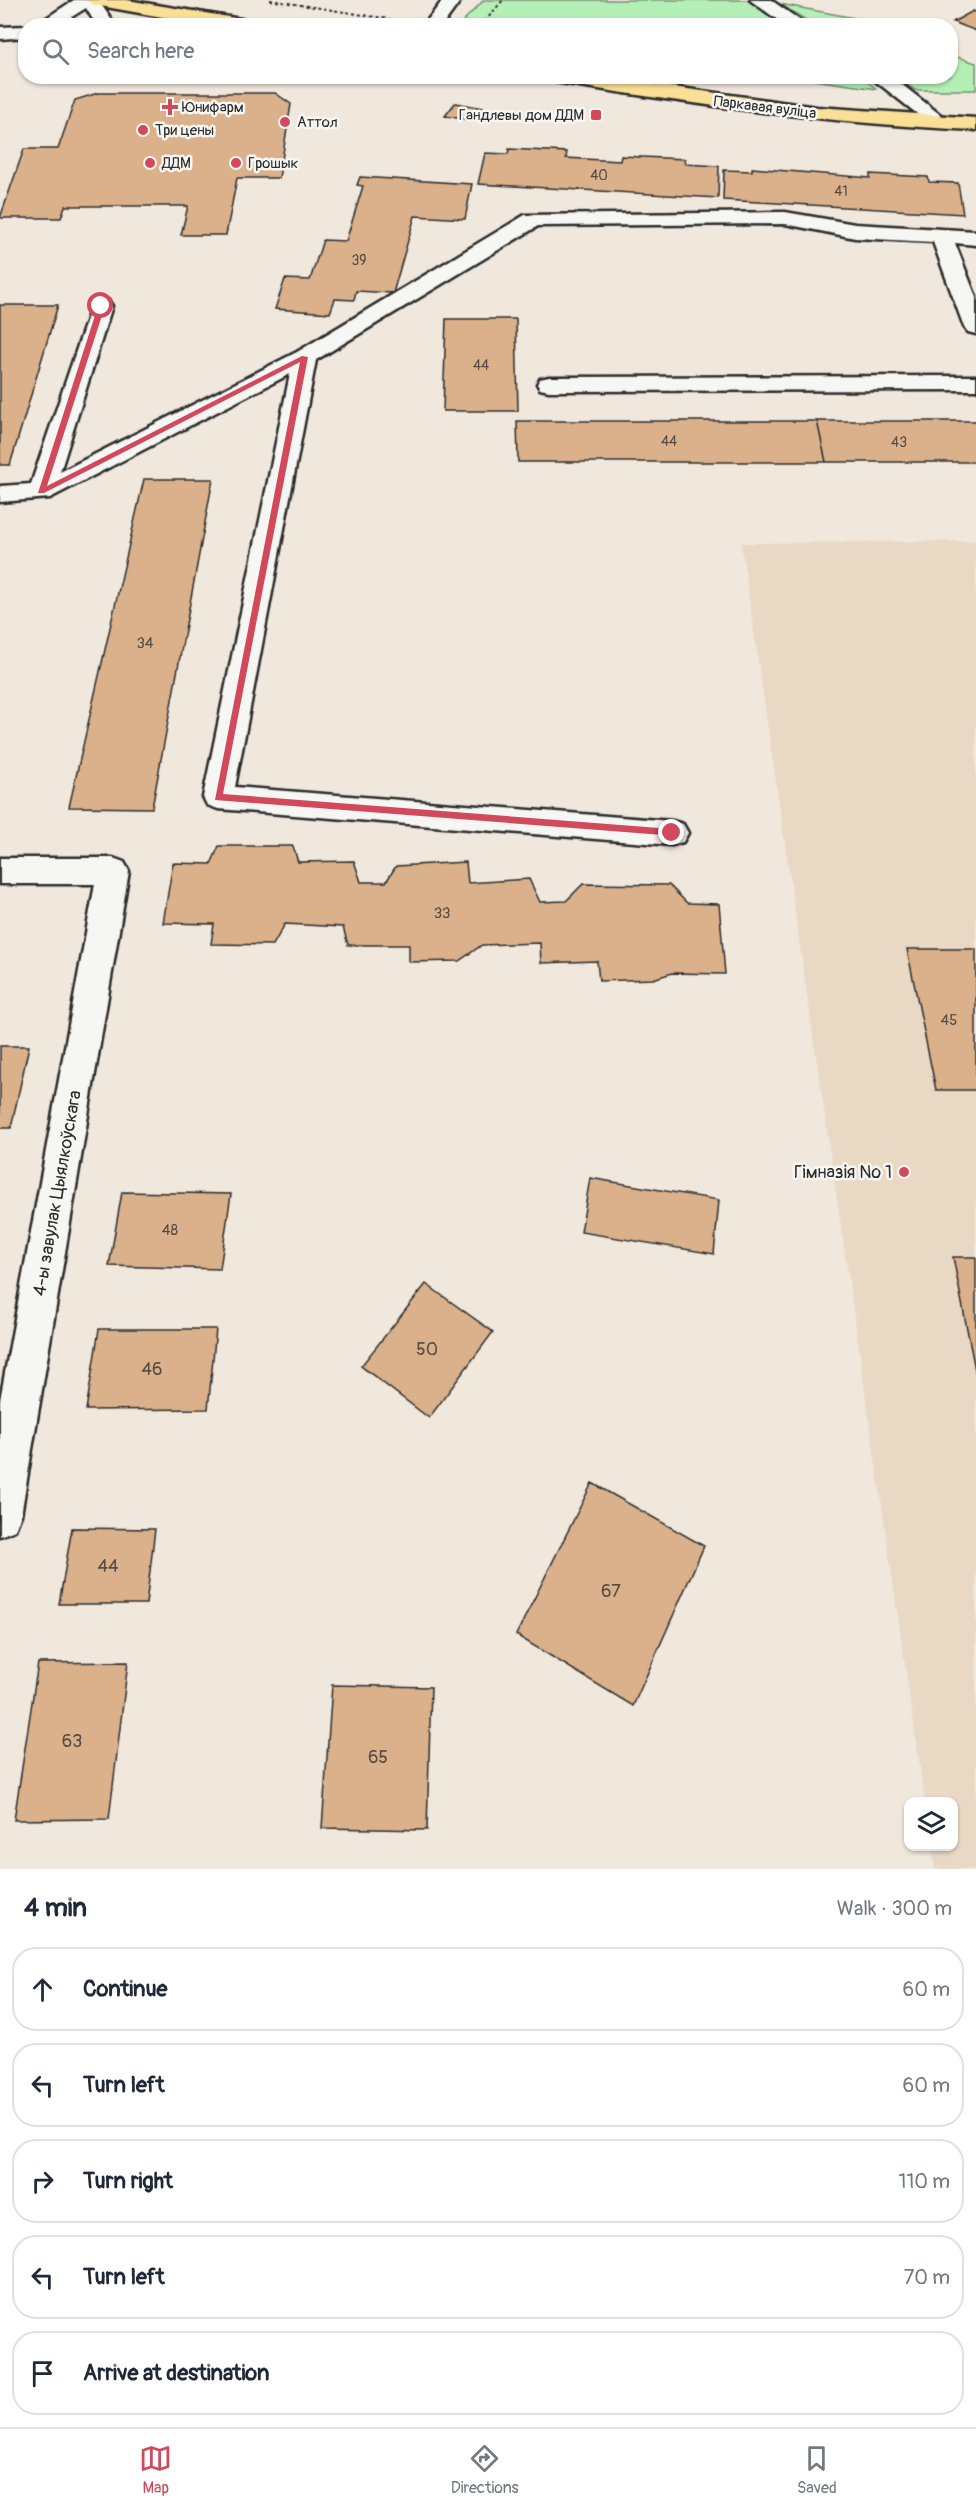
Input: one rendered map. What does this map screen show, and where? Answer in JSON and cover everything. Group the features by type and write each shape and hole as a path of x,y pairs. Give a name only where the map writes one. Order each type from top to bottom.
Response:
{"main road":[{"path":"95,0 200,18"},
{"name":"Паркавая вуліца","path":"603,84 686,98 887,121 976,124"}],"street":[{"path":"57,18 88,0 100,18"},
{"path":"438,18 452,0"},
{"path":"759,0 787,18"},
{"path":"0,33 18,32"},
{"path":"889,84 941,123"},
{"path":"0,494 41,492 305,357 533,220 784,218 855,231 942,238 976,238"},
{"path":"942,238 976,327"},
{"path":"41,492 101,306"},
{"path":"305,357 218,797 672,833"},
{"path":"549,384 976,383"},
{"name":"4-ы завулак Цыялкоўскага","path":"0,871 113,872 0,1515"}],"path":[{"path":"270,0 383,18"},
{"path":"488,18 503,0"}],"shaded area":[{"name":"Гімназія № 1","path":"976,541 976,1869 935,1869 933,1851 958,1851 958,1797 924,1797 741,543"}],"green space":[{"path":"484,0 758,0 782,18 466,18"},
{"path":"780,4 854,18 803,18"},
{"path":"958,57 976,63 976,90 915,90 905,84 958,84"},
{"path":"842,84 870,84 877,89"}],"building":[{"path":"973,11 976,12 976,31 958,24 958,19"},
{"name":"ДДМ","path":"98,93 275,93 291,104 279,178 237,178 226,235 181,235 188,206 65,206 61,218 0,218 24,149 58,149 75,100"},
{"path":"455,103 483,108 474,121 445,116"},
{"path":"509,149 567,152 566,158 620,161 621,156 685,159 685,164 719,166 718,198 478,184 485,153 508,154"},
{"path":"752,168 870,178 870,174 928,177 929,182 958,183 963,214 723,200 724,170 752,171"},
{"path":"360,177 472,184 465,219 415,216 393,293 356,291 354,300 335,299 330,313 275,309 285,279 310,280 323,240 346,241 363,186 357,185"},
{"path":"0,305 58,305 10,465 0,465"},
{"path":"446,319 516,319 518,411 443,411"},
{"path":"517,421 817,421 826,462 518,462"},
{"path":"817,421 976,421 976,462 826,462"},
{"path":"144,479 213,479 152,808 69,807"},
{"path":"219,846 293,846 298,862 354,861 361,882 386,882 396,866 466,862 468,883 529,879 540,902 566,901 583,884 669,885 687,903 719,904 725,974 672,973 653,979 599,981 597,961 541,963 540,943 482,945 459,961 409,962 409,945 348,945 343,927 285,924 273,945 211,944 214,924 163,923 173,863 211,864"},
{"path":"907,949 976,949 976,1090 936,1090"},
{"path":"0,1046 29,1046 11,1128 0,1128"},
{"path":"590,1178 719,1200 714,1254 581,1232"},
{"path":"122,1192 231,1194 220,1269 109,1266"},
{"path":"953,1257 976,1257 976,1375"},
{"path":"426,1284 493,1332 429,1418 361,1366"},
{"path":"99,1329 216,1329 208,1409 86,1410"},
{"path":"592,1483 704,1546 633,1706 516,1635"},
{"path":"72,1528 155,1529 146,1604 59,1604"},
{"path":"128,1662 109,1819 14,1820 38,1663"},
{"path":"332,1685 431,1687 427,1830 322,1828"}],"place":[{"name":"Юнифарм","path":"170,107"},
{"name":"Гандлевы дом ДДМ","path":"596,115"},
{"name":"Аттол","path":"285,122"},
{"name":"Три цены","path":"143,130"},
{"name":"ДДМ","path":"150,163"},
{"name":"Грошык","path":"236,163"},
{"name":"Гімназія № 1","path":"904,1172"}],"route":[{"path":"101,306 41,492 305,357 218,797 672,833"}]}
